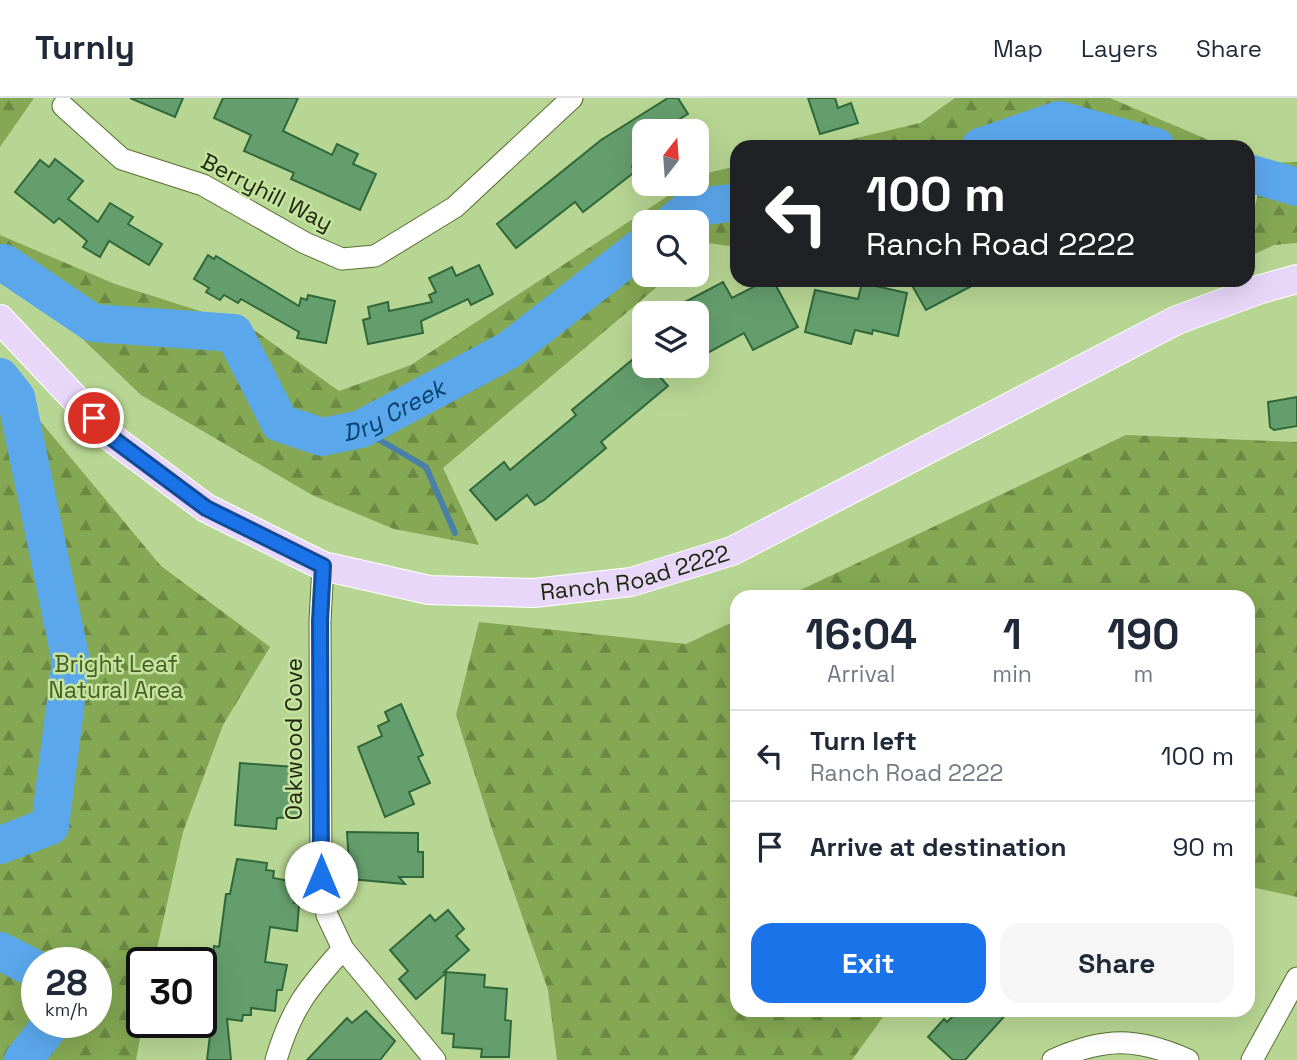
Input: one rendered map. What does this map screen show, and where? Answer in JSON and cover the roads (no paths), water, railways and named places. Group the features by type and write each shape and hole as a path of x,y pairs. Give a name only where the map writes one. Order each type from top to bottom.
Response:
{"main road":[{"name":"Ranch Road 2222","path":"0,319 112,438 206,508 323,566 429,590 534,593 631,582 732,551 1177,320 1261,289 1297,279"}],"street":[{"name":"Berryhill Way","path":"63,106 122,159 203,185 305,243 342,259 374,256 455,207 572,98"},
{"name":"Oakwood Cove","path":"323,566 320,621 321,877 327,915 343,949 435,1060"},
{"path":"276,1060 287,1024 305,992 343,949"},
{"path":"1252,1060 1297,978"},
{"path":"1053,1060 1089,1045 1127,1042 1160,1048 1188,1060"}],"waterway":[{"name":"Dry Creek","path":"1000,140 1059,120 1131,140"},
{"name":"Dry Creek","path":"1255,175 1297,187"},
{"name":"Dry Creek","path":"688,210 730,203"},
{"name":"Dry Creek","path":"4,263 93,323 234,333 280,423 322,437 361,429 509,350 632,254"},
{"path":"0,377 16,397 71,661 50,826 0,845"},
{"path":"361,429 426,467 455,533"},
{"path":"0,951 21,962"},
{"path":"23,1060 40,1038"}],"park label":[{"name":"Bright Leaf Natural Area","path":"116,677"}]}
